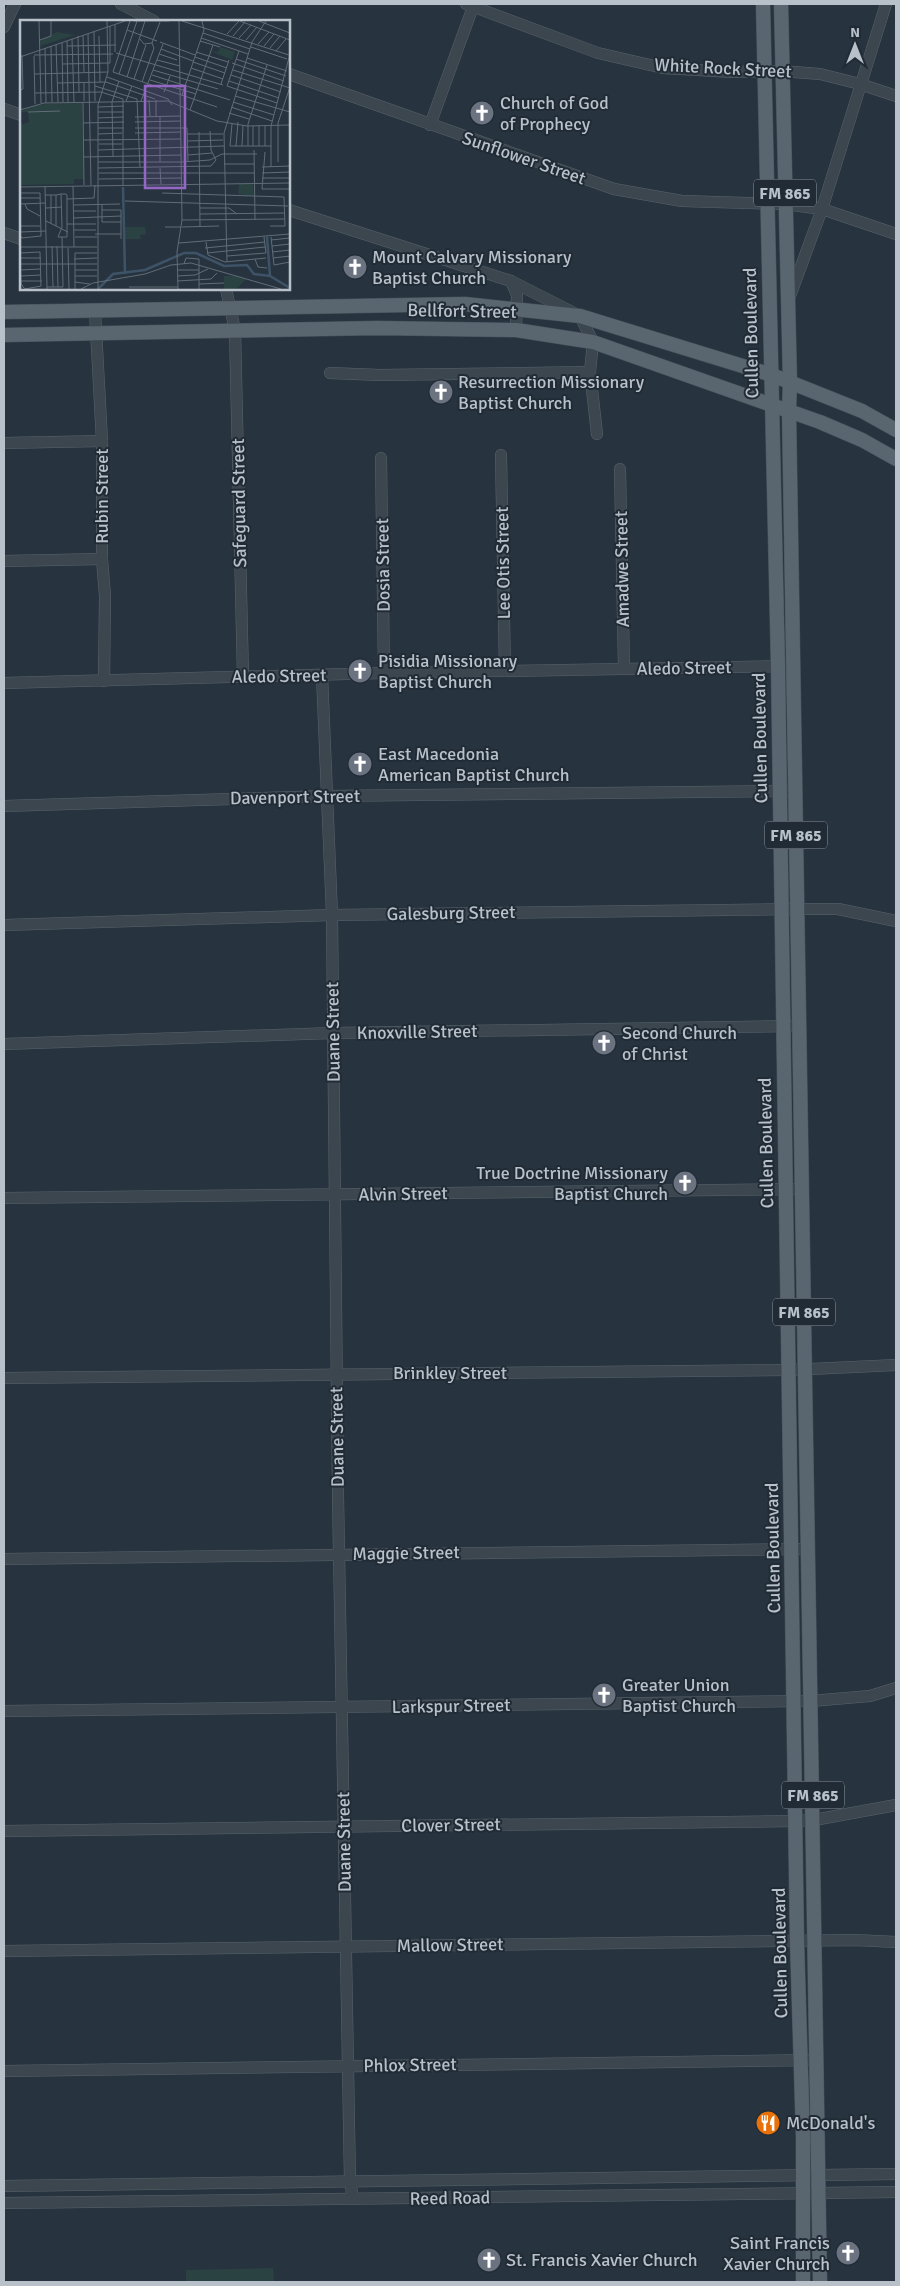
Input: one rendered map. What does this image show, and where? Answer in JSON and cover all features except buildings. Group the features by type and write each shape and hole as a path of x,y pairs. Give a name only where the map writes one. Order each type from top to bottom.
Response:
{"main road":[{"name":"Cullen Boulevard","path":"763,4 778,666 785,1190 795,1701 797,1941 803,2137 803,2282"},
{"name":"Cullen Boulevard","path":"781,4 781,71 790,382 820,2282"},
{"name":"Bellfort Street","path":"4,312 465,304 580,316 772,375 862,411 896,430"},
{"path":"376,306 377,328"},
{"name":"Bellfort Street","path":"4,335 377,328 516,330 593,342 789,411 862,440 896,459"}],"street":[{"path":"4,27 15,4"},
{"path":"121,4 152,20"},
{"path":"788,303 822,209 886,4"},
{"path":"430,125 471,5"},
{"name":"White Rock Street","path":"471,5 598,53 663,68 781,71 820,74 860,84 896,96"},
{"name":"Sunflower Street","path":"290,74 614,189 682,201 768,203 822,209"},
{"path":"4,109 20,115"},
{"path":"822,209 896,234"},
{"path":"290,210 511,281 580,316 593,342 590,372 597,434"},
{"path":"4,233 20,239"},
{"path":"511,281 517,295 516,330"},
{"name":"Safeguard Street","path":"226,290 236,330 243,677"},
{"name":"Rubin Street","path":"95,311 102,441 104,681"},
{"path":"330,373 380,375 590,372"},
{"path":"4,443 102,441"},
{"name":"Lee Otis Street","path":"501,455 504,671"},
{"name":"Dosia Street","path":"381,458 384,673"},
{"name":"Amadwe Street","path":"620,469 624,668"},
{"path":"4,561 102,559"},
{"name":"Aledo Street","path":"4,682 794,666"},
{"name":"Duane Street","path":"322,675 332,915 343,1826 350,2181 353,2199"},
{"name":"Davenport Street","path":"4,806 326,796 796,791"},
{"name":"Galesburg Street","path":"4,926 332,915 782,909 838,909 896,921"},
{"name":"Knoxville Street","path":"4,1044 333,1033 800,1026"},
{"name":"Alvin Street","path":"4,1198 802,1189"},
{"name":"Brinkley Street","path":"4,1378 805,1370 896,1365"},
{"name":"Maggie Street","path":"4,1559 807,1549"},
{"name":"Larkspur Street","path":"4,1712 811,1701 870,1696 896,1688"},
{"name":"Clover Street","path":"4,1831 796,1821 814,1820 896,1805"},
{"name":"Mallow Street","path":"4,1951 816,1940 896,1942"},
{"name":"Phlox Street","path":"4,2071 817,2060"},
{"name":"Reed Road","path":"4,2186 896,2174"},
{"path":"639,2178 639,2195"},
{"path":"495,2179 496,2197"},
{"path":"218,2183 219,2201"},
{"path":"106,2184 106,2202"},
{"name":"Reed Road","path":"4,2203 896,2192"}],"green space":[{"path":"273,2268 274,2282 186,2282 186,2270"}],"place":[{"name":"Church of God of Prophecy","path":"482,113"},
{"name":"Mount Calvary Missionary Baptist Church","path":"355,267"},
{"name":"Resurrection Missionary Baptist Church","path":"441,392"},
{"name":"Pisidia Missionary Baptist Church","path":"360,671"},
{"name":"East Macedonia American Baptist Church","path":"360,764"},
{"name":"Second Church of Christ","path":"604,1043"},
{"name":"True Doctrine Missionary Baptist Church","path":"685,1183"},
{"name":"Greater Union Baptist Church","path":"604,1695"},
{"name":"McDonald's","path":"768,2123"},
{"name":"Saint Francis Xavier Church","path":"848,2253"},
{"name":"St. Francis Xavier Church","path":"489,2260"}]}
